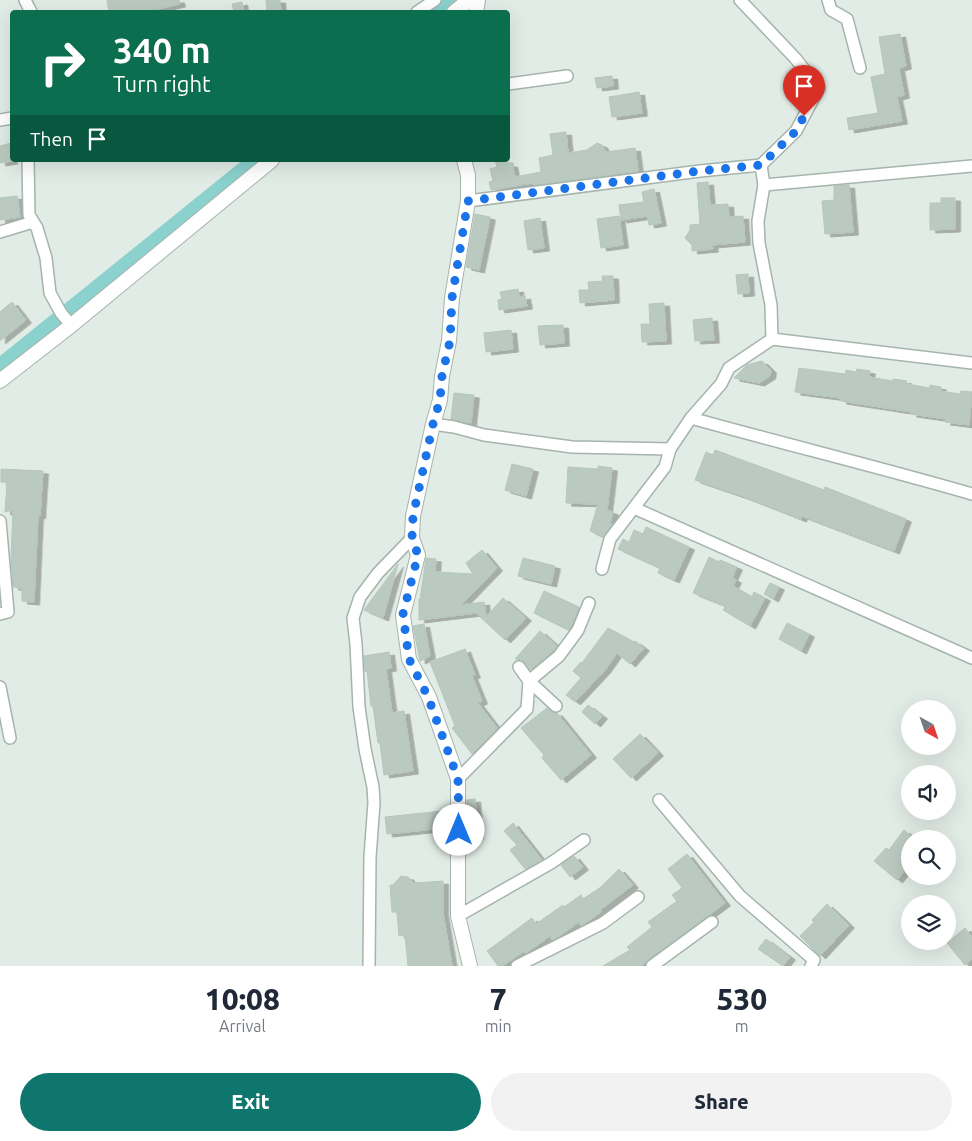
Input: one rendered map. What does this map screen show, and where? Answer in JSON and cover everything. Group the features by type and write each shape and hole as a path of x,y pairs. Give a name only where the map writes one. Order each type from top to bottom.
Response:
{"street":[{"path":"420,10 435,0"},
{"path":"457,10 470,0"},
{"path":"468,201 761,165 796,131 819,88 795,58 740,0"},
{"path":"828,0 831,10 847,19 860,68"},
{"path":"510,84 567,76"},
{"path":"28,162 29,215 37,228 46,258 50,293 66,320"},
{"path":"0,381 66,320 269,162"},
{"path":"465,162 468,175 468,201 452,298 450,341 442,376 440,400 413,516 412,538 418,555 403,614 409,659 428,697 458,779 458,916 470,966"},
{"path":"761,165 764,185 758,221 759,243 771,305 772,339"},
{"path":"764,185 972,166"},
{"path":"0,232 33,222"},
{"path":"602,569 610,539 665,467 670,449 691,418 721,384 729,368 772,339 972,363"},
{"path":"691,418 972,494"},
{"path":"433,424 484,435 572,447 670,449"},
{"path":"634,508 972,658"},
{"path":"0,522 8,612 0,614"},
{"path":"369,966 370,857 374,821 374,795 359,708 353,618 360,597 378,573 412,538"},
{"path":"458,779 527,709 529,681 559,656 578,630 589,603"},
{"path":"519,667 529,681 556,706"},
{"path":"0,687 10,738"},
{"path":"659,800 740,896 814,960 811,966"},
{"path":"458,916 551,863 584,840"},
{"path":"517,966 603,923 638,896"},
{"path":"652,966 712,922"}],"building":[{"path":"107,0 179,0 180,4 154,10 109,10"},
{"path":"266,0 280,0 281,10 267,10"},
{"path":"242,2 244,10 234,10 232,4"},
{"path":"900,34 906,66 899,68 904,95 897,97 902,121 849,130 847,118 878,113 871,77 885,74 879,37"},
{"path":"612,76 613,86 597,88 595,78"},
{"path":"639,92 642,113 612,117 609,97"},
{"path":"566,132 568,153 587,150 597,143 602,145 606,152 635,148 638,171 533,185 532,183 491,190 489,182 493,181 490,169 497,167 496,162 512,164 515,177 541,172 539,158 553,155 550,134"},
{"path":"10,143 10,161 0,163 0,146"},
{"path":"708,182 710,205 728,204 729,217 743,216 745,242 712,245 713,249 692,251 692,245 685,238 690,230 690,225 700,224 697,183"},
{"path":"849,185 853,232 825,234 822,201 834,200 834,186"},
{"path":"654,189 661,223 649,225 647,216 621,220 619,205 644,202 642,192"},
{"path":"17,196 20,217 0,220 0,198"},
{"path":"941,198 955,198 955,229 930,230 930,203 941,203"},
{"path":"475,214 490,217 479,270 466,267"},
{"path":"619,216 623,245 601,248 597,219"},
{"path":"540,218 544,248 528,250 524,221"},
{"path":"748,274 749,293 738,294 736,275"},
{"path":"602,276 613,276 614,300 580,303 579,290 589,290 588,282 603,281"},
{"path":"518,289 519,297 525,296 527,306 499,310 498,300 502,299 500,292"},
{"path":"12,302 26,320 0,341 0,312"},
{"path":"664,303 666,341 642,342 641,324 650,324 649,304"},
{"path":"712,318 714,340 695,341 693,320"},
{"path":"563,325 564,343 540,345 538,326"},
{"path":"511,330 513,349 486,352 484,333"},
{"path":"762,361 771,370 770,376 759,383 734,378 747,365"},
{"path":"799,368 845,374 846,370 856,372 857,369 870,371 869,377 907,381 906,384 930,388 930,385 941,387 940,391 960,394 961,391 972,392 969,425 945,422 946,419 911,414 912,412 841,401 841,398 795,392"},
{"path":"454,393 474,395 471,423 451,419"},
{"path":"715,450 824,490 825,487 906,519 894,551 802,516 801,519 695,480 706,452 713,455"},
{"path":"512,464 533,469 526,496 505,490"},
{"path":"598,466 612,468 607,510 613,512 610,523 612,524 603,537 590,531 598,504 566,503 568,467 598,469"},
{"path":"1,469 43,471 40,516 38,515 34,602 22,601 22,588 13,587 11,558 13,510 5,512 7,482 1,482"},
{"path":"646,527 689,547 674,580 658,573 660,568 618,549 623,539 629,542 634,530 643,534"},
{"path":"482,550 497,568 461,605 484,602 486,617 503,598 526,618 505,640 476,613 419,620 419,599 426,558 436,559 435,572 473,574 466,563"},
{"path":"709,557 737,567 732,578 736,580 733,586 752,597 754,592 765,598 750,626 723,610 726,606 693,593"},
{"path":"523,558 555,566 551,584 518,576"},
{"path":"398,564 383,618 364,610"},
{"path":"770,583 779,587 773,599 764,594"},
{"path":"544,591 579,607 569,630 534,613"},
{"path":"787,623 809,634 801,651 779,639"},
{"path":"424,624 430,656 420,661 413,626"},
{"path":"608,628 635,641 644,648 630,664 617,653 605,670 575,702 566,695 581,678 573,671 582,663"},
{"path":"540,631 557,646 530,670 523,660 515,659"},
{"path":"465,649 475,675 472,676 482,701 478,703 497,728 472,754 452,728 455,726 430,662"},
{"path":"389,652 391,668 386,669 392,713 404,711 413,771 384,775 380,743 378,743 373,706 371,706 367,671 365,672 364,656"},
{"path":"588,705 602,716 595,724 582,712"},
{"path":"547,708 557,713 591,755 561,780 542,758 544,755 521,728"},
{"path":"640,734 658,753 631,778 613,759"},
{"path":"475,799 478,836 467,843 467,800"},
{"path":"442,811 444,828 387,834 385,817"},
{"path":"513,823 542,860 525,869 510,850 517,845 504,831"},
{"path":"901,834 901,875 897,880 874,861 886,848 889,850"},
{"path":"687,854 725,903 642,966 603,966 630,950 627,947 652,927 648,922 677,901 672,895 682,888 668,869"},
{"path":"574,856 583,867 570,877 561,865"},
{"path":"619,869 633,885 581,926 579,922 552,940 550,936 526,953 523,952 502,966 498,966 487,951 532,918 536,924 581,895 583,899 601,887"},
{"path":"401,876 408,877 414,883 443,881 443,913 452,966 408,966 405,935 399,936 397,912 392,912 390,885 393,885"},
{"path":"827,904 849,925 820,956 800,936 814,922 812,920"},
{"path":"965,928 972,937 972,959 965,965 953,950 956,950 956,936"},
{"path":"766,939 790,957 783,966 758,949"}],"waterway":[{"path":"438,10 451,0"},
{"path":"0,365 252,162"}],"route":[{"path":"459,830 458,779 428,697 409,659 403,614 418,555 412,538 413,516 440,400 442,376 450,341 452,298 458,273 468,201 761,165 796,131 804,116"}]}
